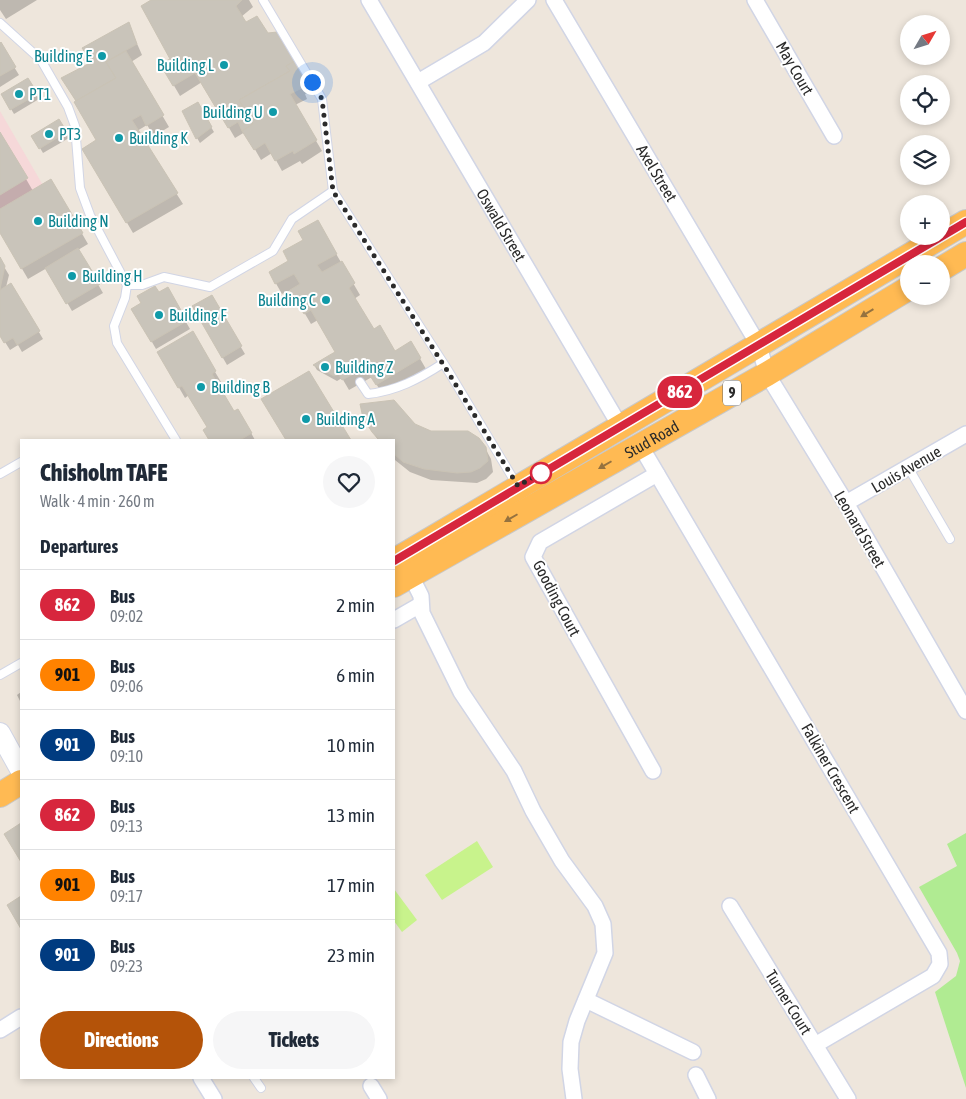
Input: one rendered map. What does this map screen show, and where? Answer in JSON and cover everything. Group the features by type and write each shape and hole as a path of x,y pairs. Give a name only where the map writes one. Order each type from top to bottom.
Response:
{"highway":[{"name":"Stud Road","path":"398,578 518,486 966,222"},
{"path":"950,264 966,254"},
{"name":"Stud Road","path":"398,578 767,374 900,293"},
{"name":"Oswald Street","path":"620,426 640,445"},
{"path":"0,795 20,783"}],"main road":[{"path":"0,733 20,769"}],"street":[{"name":"Oswald Street","path":"369,0 620,426"},
{"path":"418,82 484,43 528,0"},
{"name":"Axel Street","path":"554,0 758,346"},
{"name":"May Court","path":"755,0 834,136"},
{"name":"Leonard Street","path":"758,346 767,374 846,503 966,711"},
{"name":"Louis Avenue","path":"846,503 966,434"},
{"name":"Falkiner Crescent","path":"640,445 939,953 940,964 933,976 815,1045"},
{"name":"Gooding Court","path":"653,771 533,557 540,542 657,474"},
{"path":"398,578 421,596 420,605 422,613 462,692 514,771 532,811 562,861 600,915 605,933 604,953 571,1042 570,1069 574,1099"},
{"path":"395,619 420,605"},
{"name":"Turner Court","path":"730,906 848,1099"},
{"path":"586,1000 693,1052"},
{"path":"0,1030 20,1018"},
{"path":"696,1075 708,1099"},
{"path":"202,1079 214,1099"}],"lane":[{"path":"263,0 322,99 333,191 518,486"},
{"path":"0,24 40,60 68,107 75,126 80,188 90,215 127,285 125,298 114,326 117,343 175,439"},
{"path":"127,285 142,285 164,277 210,287 273,251 292,219 333,191"},
{"path":"360,382 368,394 390,392 424,376 442,364"},
{"path":"0,474 20,463"},
{"path":"908,467 950,539"},
{"path":"0,675 20,664"},
{"path":"255,1079 261,1088"}],"shaded area":[{"path":"0,111 44,187 0,214"}],"green space":[{"path":"966,833 966,1088 935,992 956,976 960,961 919,887 957,866 947,844"},
{"path":"477,841 493,867 442,900 425,875"},
{"path":"395,890 417,920 402,932 395,922"}],"building":[{"name":"Building L","path":"151,0 242,0 236,6 246,22 257,16 268,33 277,32 295,61 286,66 290,71 239,100 253,124 242,131 238,122 228,128 195,73 173,86 160,64 170,59 141,6"},
{"name":"Building E","path":"129,22 137,44 106,62 116,78 76,101 61,78 92,62 82,48"},
{"path":"0,43 16,67 0,76"},
{"name":"Building K","path":"126,51 164,115 146,126 141,115 132,120 178,193 126,223 82,149 96,140 74,102 116,78 106,62"},
{"name":"Building U","path":"295,61 306,80 299,83 302,88 290,94 317,140 294,154 293,151 275,161 265,143 254,150 242,131 253,124 239,100 290,71 286,66"},
{"name":"PT1","path":"28,78 38,94 10,110 1,94"},
{"path":"198,102 212,127 196,139 182,111"},
{"name":"PT3","path":"59,119 67,132 39,149 31,136"},
{"path":"0,132 28,178 0,195"},
{"name":"Building N","path":"51,179 83,233 21,269 0,233 0,209"},
{"name":"Building C","path":"318,220 337,254 317,265 322,272 342,261 355,283 349,288 374,329 380,325 395,351 411,341 421,358 376,385 365,368 342,380 328,356 335,352 311,310 304,314 290,290 300,284 294,274 275,284 269,272 288,261 283,251 303,240 298,231"},
{"name":"Building H","path":"78,248 100,284 66,304 45,268"},
{"path":"0,257 5,266 0,289"},
{"path":"11,283 40,331 17,345 13,338 4,343 0,336 0,290"},
{"name":"Building F","path":"155,286 159,292 168,287 187,321 151,342 131,309 141,303 137,296"},
{"path":"212,295 242,346 222,358 192,306"},
{"name":"Building B","path":"193,331 216,371 212,374 234,411 238,409 252,433 242,439 208,439 203,430 207,427 182,386 178,388 157,352"},
{"name":"Building Z","path":"328,356 339,374 334,376 313,365"},
{"name":"Building A","path":"309,371 350,439 285,439 261,399"},
{"path":"394,400 415,424 431,431 468,431 479,438 486,447 488,461 480,468 471,472 457,473 424,469 403,462 395,455 395,439 378,439 363,418 360,404"},
{"path":"20,824 20,860 4,834"},
{"path":"20,897 20,927 7,905"}],"bus line":[{"name":"862","path":"395,560 541,472 966,222"}],"place":[{"name":"Building E","path":"102,56"},
{"name":"Building L","path":"224,65"},
{"name":"PT1","path":"19,94"},
{"name":"Building U","path":"273,112"},
{"name":"PT3","path":"49,134"},
{"name":"Building K","path":"119,138"},
{"name":"Building N","path":"38,221"},
{"name":"Building H","path":"72,276"},
{"name":"Building C","path":"326,300"},
{"name":"Building F","path":"159,315"},
{"name":"Building Z","path":"325,367"},
{"name":"Building B","path":"201,387"},
{"name":"Building A","path":"306,419"}],"route":[{"path":"312,82 322,99 333,191 518,486 541,473"}]}
